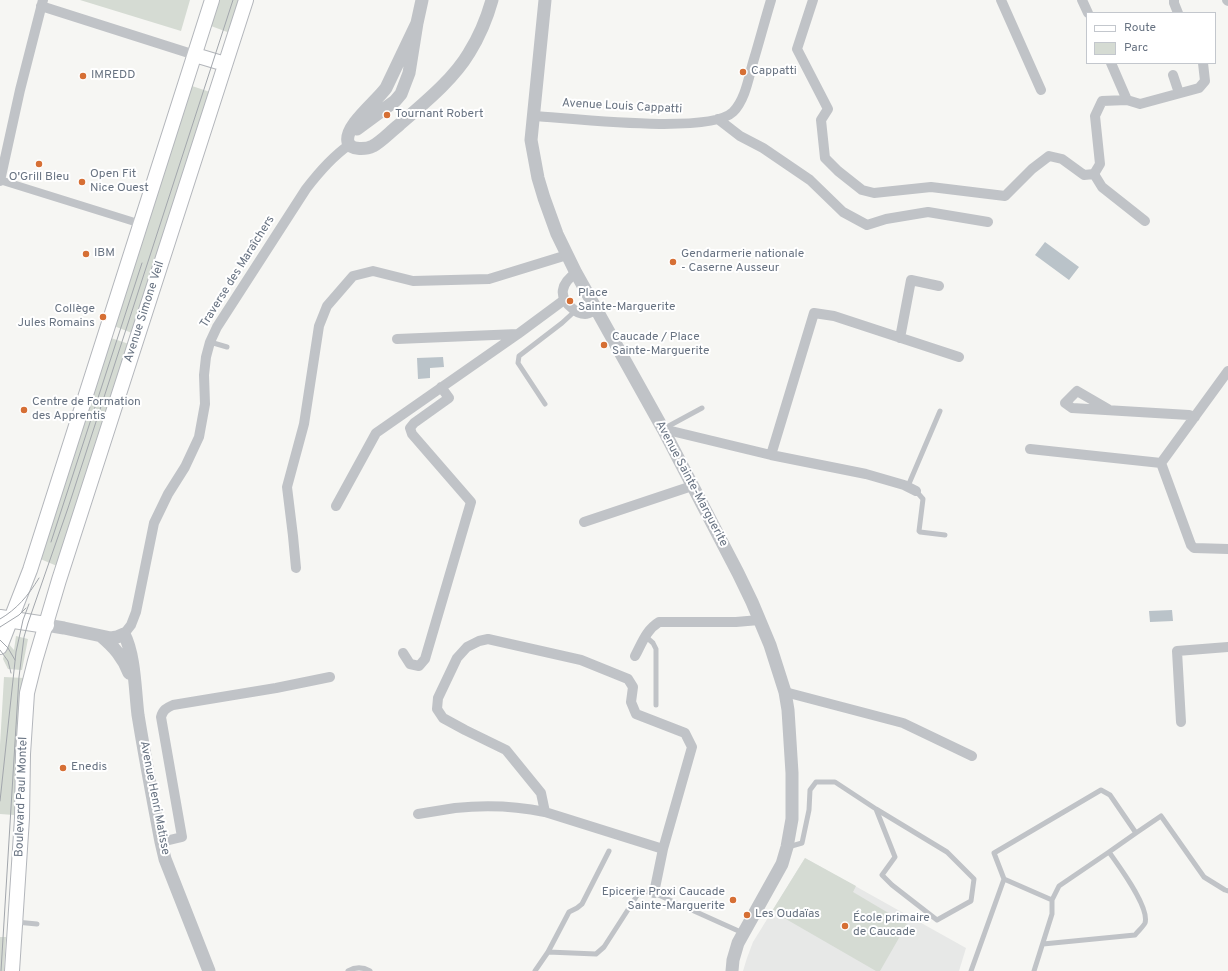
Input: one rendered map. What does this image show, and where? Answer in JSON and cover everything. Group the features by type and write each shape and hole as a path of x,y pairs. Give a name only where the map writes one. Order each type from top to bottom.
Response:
{"main road":[{"path":"0,647 6,620 30,570 212,0"},
{"name":"Avenue Simone Veil","path":"46,625 59,580 246,0"},
{"path":"195,55 225,64"},
{"path":"6,620 46,625"},
{"name":"Boulevard Paul Montel","path":"12,971 27,693 46,625"}],"street":[{"path":"349,140 395,101 406,85 422,0"},
{"path":"349,140 359,148 368,148 374,145 438,89 457,70 469,54 492,0"},
{"name":"Avenue Sainte-Marguerite","path":"546,0 532,140 538,178 553,224 576,273 663,429 745,587 770,645 785,692 788,710 792,772 792,819 788,847 776,875 735,951 732,971"},
{"name":"Avenue Louis Cappatti","path":"534,116 657,124 705,122 718,119 732,112 743,95 771,0"},
{"path":"813,0 797,49 828,109 821,120 825,158 838,171 862,190 874,193 931,187 1005,196 1032,169 1049,156 1062,159 1084,175 1094,174"},
{"path":"1001,0 1041,90"},
{"path":"1082,0 1088,12"},
{"path":"1174,0 1178,12"},
{"path":"140,224 0,180 20,90 42,3 195,55"},
{"path":"349,140 356,121 380,96 396,68 417,22"},
{"path":"1111,64 1128,100"},
{"path":"1094,174 1100,164 1095,116 1102,101 1128,100 1140,104 1199,88 1205,81 1203,64"},
{"path":"1173,75 1178,93"},
{"path":"718,119 740,136 763,148 810,180 843,212 868,225 886,219 928,212 988,222"},
{"name":"Traverse des Maraîchers","path":"124,634 131,625 136,612 154,523 168,494 185,467 199,437 205,404 204,375 206,357 210,342 217,327 306,189 320,171 349,140"},
{"path":"1094,174 1102,187 1145,221"},
{"path":"296,568 287,487 304,424 319,326 327,306 353,276 373,271 413,281 489,279 567,255"},
{"path":"576,273 570,277 566,283 562,294 564,300 575,310 584,314 590,313 597,309"},
{"path":"900,338 911,280 939,286"},
{"path":"336,506 376,433 564,300"},
{"path":"771,455 814,313 834,316 959,357"},
{"path":"397,339 518,334"},
{"path":"1161,463 1228,371"},
{"path":"403,653 410,664 419,666 425,659 471,502 412,434 410,428 448,398 441,387"},
{"path":"1108,409 1195,417"},
{"path":"663,429 771,455 866,474 912,489"},
{"path":"1030,449 1161,463"},
{"path":"1161,463 1191,545 1194,548 1228,549"},
{"path":"584,522 692,486"},
{"path":"635,656 652,626 659,622 736,622 759,620"},
{"path":"46,625 101,636 117,637 124,634"},
{"name":"Avenue Henri Matisse","path":"124,634 129,643 134,674 134,690 165,859 209,971"},
{"name":"Avenue Henri Matisse","path":"101,636 122,658 134,690"},
{"path":"545,812 542,793 506,750 444,718 437,709 438,698 458,658 467,647 479,641 488,639 581,660 628,679 633,687 631,702 636,714 685,733 692,747 663,849 654,893"},
{"path":"1182,722 1177,651 1228,647"},
{"path":"161,842 182,836 161,717 166,707 330,678"},
{"path":"785,692 903,723 972,756"},
{"path":"418,814 456,808 524,808 545,812 663,849"}],"lane":[{"path":"396,68 409,73"},
{"path":"545,404 518,363 519,356 562,323 575,310"},
{"path":"210,342 227,346"},
{"path":"663,429 702,408"},
{"path":"940,411 912,489 923,499 919,531 945,535"},
{"path":"645,636 653,643 656,649 656,705"},
{"path":"788,847 802,843 809,810 810,790 816,782 835,782 947,852 974,879 971,901 937,920 887,880 882,875 896,857 876,809"},
{"path":"971,971 1004,879 994,853 1101,790 1110,794 1136,833"},
{"path":"1034,971 1052,914 1052,900 1060,886 1160,816 1204,877 1228,891"},
{"path":"535,971 548,952 569,912 582,904 610,851"},
{"path":"1043,944 1135,934 1145,923 1145,911 1136,893 1109,852"},
{"path":"1004,879 1052,900"},
{"path":"548,952 596,954 604,947 640,891 654,893 743,934"},
{"path":"15,922 37,924"},
{"path":"348,971 354,968 367,969 370,971"}],"shaded area":[{"path":"1045,242 1079,267 1069,280 1035,255"},
{"path":"443,357 444,367 430,368 430,378 418,379 417,358"},
{"path":"1172,610 1173,621 1150,622 1149,611"},
{"name":"École primaire de Caucade","path":"805,858 966,948 959,971 743,971 753,942"}],"green space":[{"path":"80,0 190,0 181,31"},
{"path":"219,0 240,0 230,33 211,26"},
{"path":"192,86 210,92 132,333 114,326"},
{"path":"111,338 129,344 57,566 38,558"},
{"path":"16,636 28,639 22,670 8,669 3,659 7,642 14,650"},
{"path":"4,677 24,678 21,693 14,815 0,814 0,745"},
{"path":"805,858 856,886 853,892 907,924 880,971 876,971 772,911"},
{"path":"0,937 6,937 4,971 0,971"}],"tram line":[{"path":"1,971 19,677 24,637 68,508 233,0"},
{"path":"51,542 142,263"},
{"path":"0,619 22,602 39,578"},
{"path":"0,801 16,652 23,620 29,604"},
{"path":"0,627 19,615 26,608"},
{"path":"0,640 8,648 15,660"},
{"path":"0,650 8,661 11,673"}],"place":[{"name":"Cappatti","path":"743,72"},
{"name":"IMREDD","path":"83,76"},
{"name":"Tournant Robert","path":"387,115"},
{"name":"O'Grill Bleu","path":"39,164"},
{"name":"Open Fit Nice Ouest","path":"82,182"},
{"name":"IBM","path":"86,254"},
{"name":"Gendarmerie nationale - Caserne Ausseur","path":"673,262"},
{"name":"Place Sainte-Marguerite","path":"570,301"},
{"name":"Collège Jules Romains","path":"103,317"},
{"name":"Caucade / Place Sainte-Marguerite","path":"604,345"},
{"name":"Centre de Formation des Apprentis","path":"24,410"},
{"name":"Enedis","path":"63,768"},
{"name":"Epicerie Proxi Caucade Sainte-Marguerite","path":"733,900"},
{"name":"Les Oudaïas","path":"747,915"},
{"name":"École primaire de Caucade","path":"845,926"}]}
